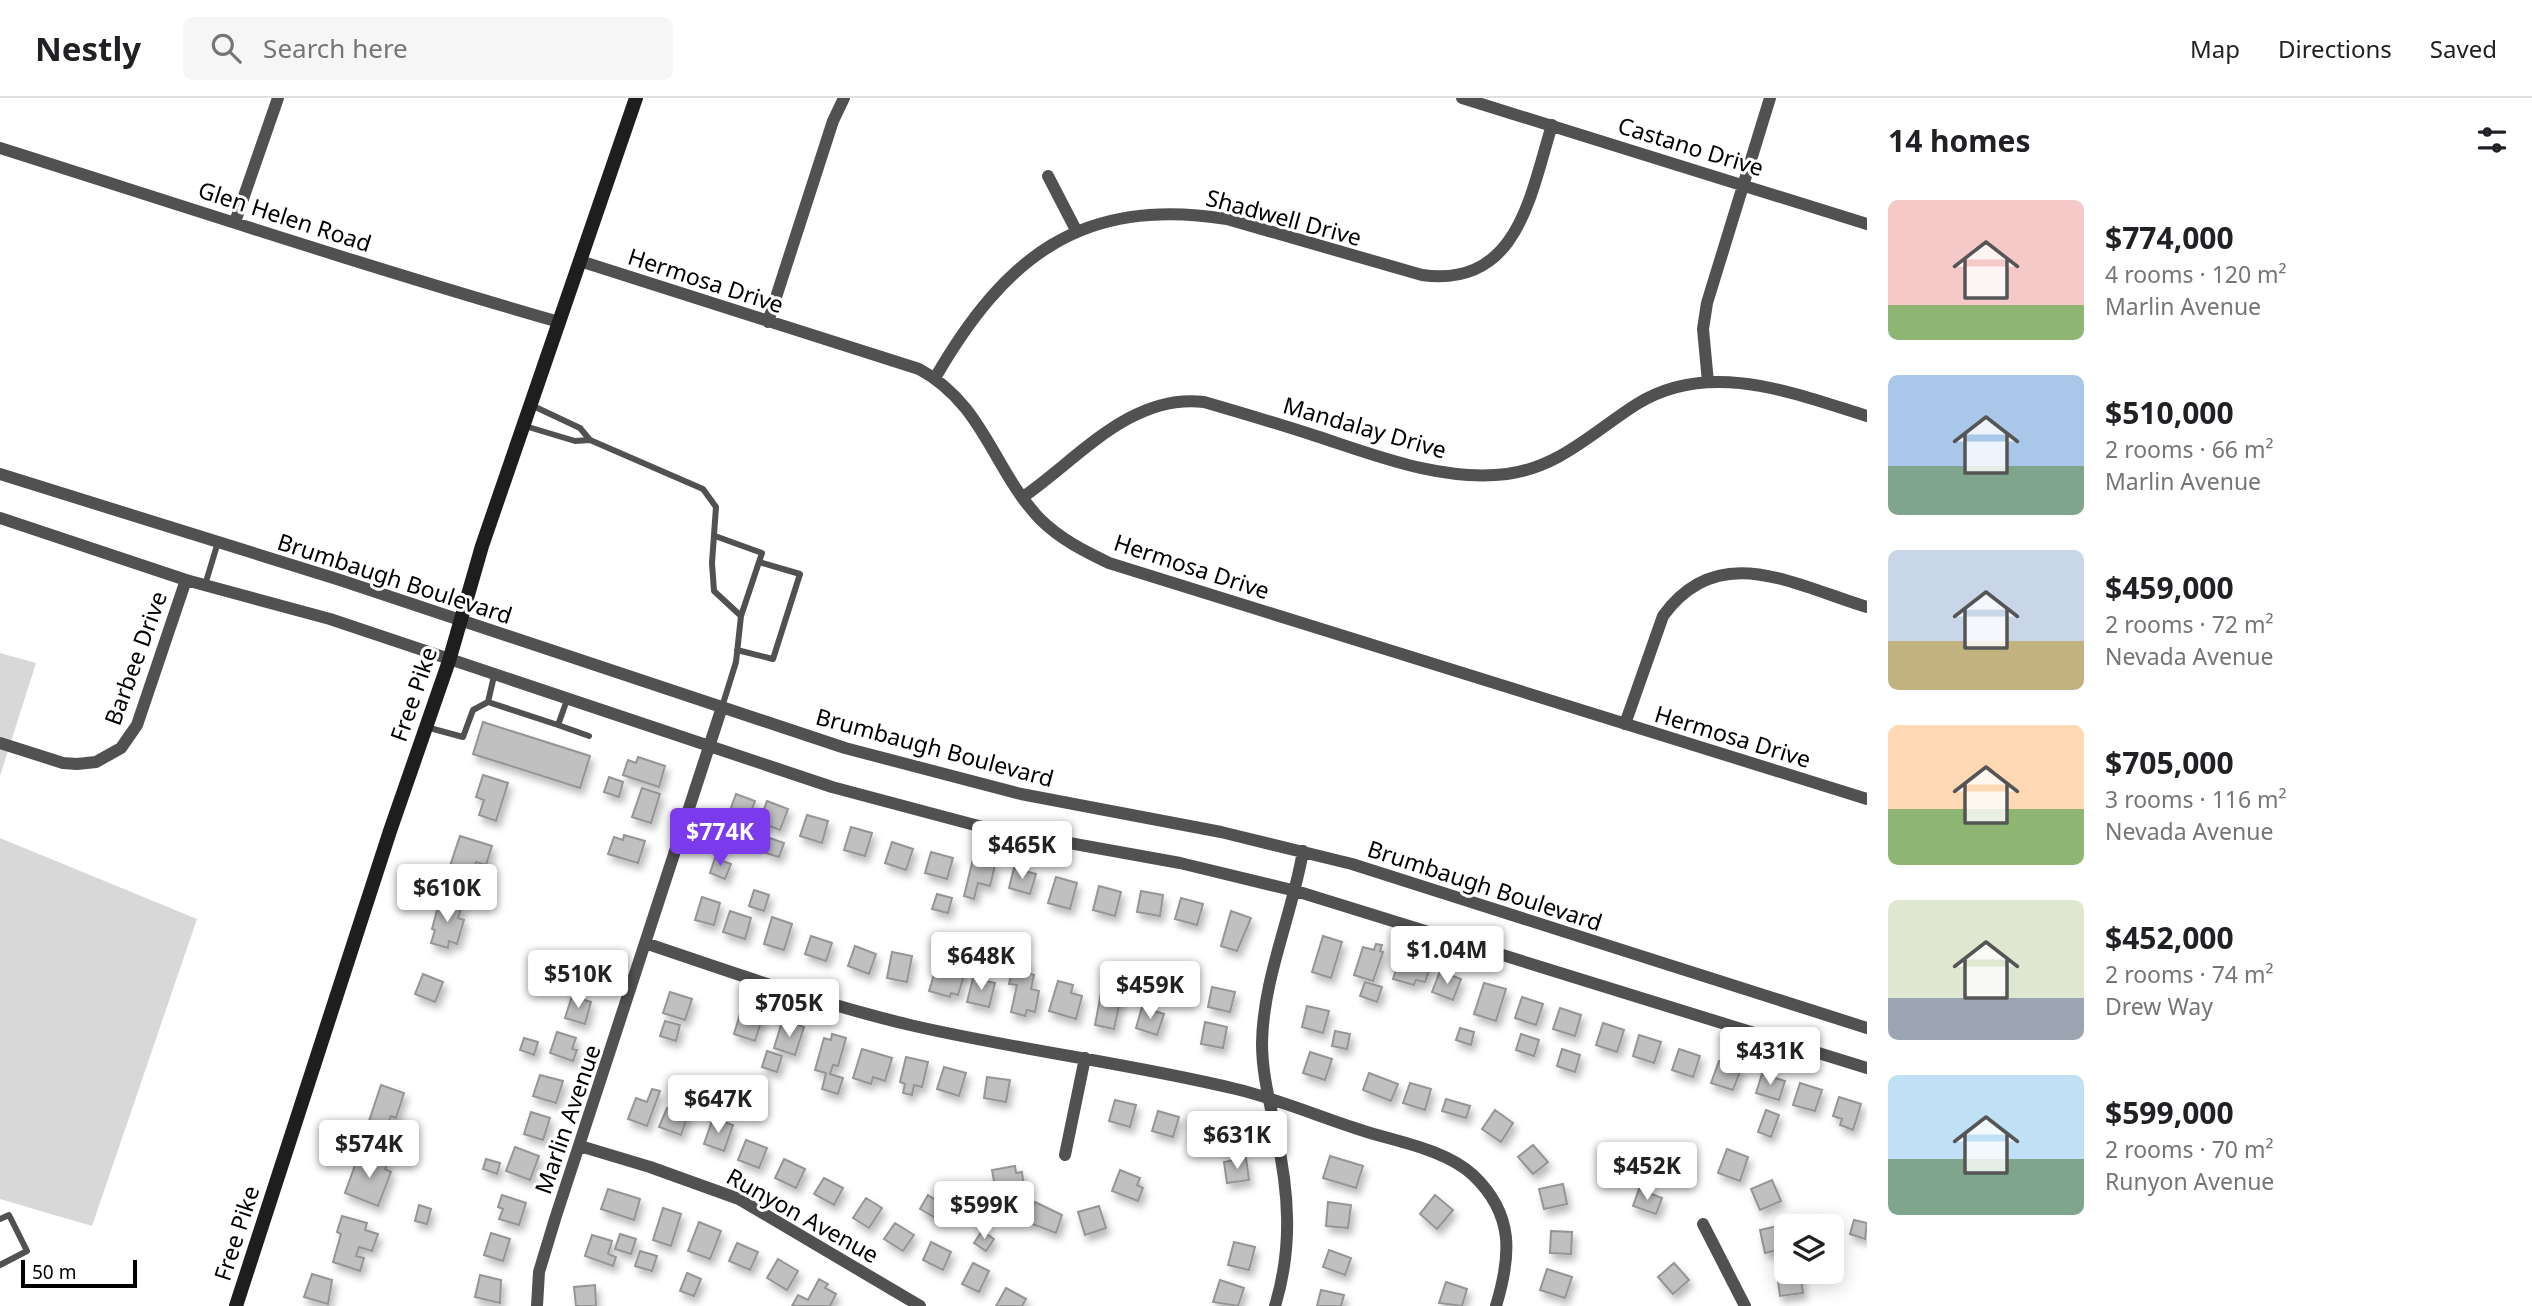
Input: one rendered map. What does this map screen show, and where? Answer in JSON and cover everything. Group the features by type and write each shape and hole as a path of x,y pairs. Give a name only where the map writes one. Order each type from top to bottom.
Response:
{"main road":[{"name":"Free Pike","path":"236,1306 449,661 482,546 636,98"}],"street":[{"path":"235,222 278,98"},
{"path":"768,322 833,121 844,98"},
{"name":"Castano Drive","path":"1462,98 1867,224"},
{"path":"1708,382 1703,329 1707,303 1770,98"},
{"name":"Shadwell Drive","path":"935,378 988,297 1030,259 1077,232 1128,217 1195,214 1268,229 1422,275 1444,278 1461,274 1493,260 1513,238 1521,222 1552,125"},
{"name":"Glen Helen Road","path":"0,148 235,222 303,247 559,322"},
{"path":"1048,176 1077,232"},
{"name":"Hermosa Drive","path":"580,261 919,369 935,378 953,392 980,424 1023,497 1057,533 1109,563 1867,799"},
{"name":"Mandalay Drive","path":"1023,497 1132,416 1173,401 1204,402 1399,462 1455,475 1482,476 1527,471 1552,462 1637,404 1679,387 1708,382 1750,383 1776,388 1867,416"},
{"name":"Brumbaugh Boulevard","path":"0,474 219,542 935,774 1303,851 1867,1028"},
{"path":"0,518 186,580 330,619 710,748 923,813 986,828 1180,863 1296,891 1867,1068"},
{"path":"1625,724 1658,624 1673,601 1698,581 1717,573 1752,572 1867,607"},
{"name":"Barbee Drive","path":"0,743 63,763 77,764 96,762 121,748 137,725 186,580"},
{"name":"Marlin Avenue","path":"537,1306 539,1272 648,944 722,707"},
{"path":"1275,1306 1286,1256 1288,1194 1268,1099 1262,1045 1264,1014 1272,971 1296,891 1303,851"},
{"path":"648,944 803,996 909,1025 1235,1088 1441,1156 1471,1173 1494,1201 1508,1241 1506,1273 1496,1306"},
{"path":"1065,1155 1085,1058"},
{"name":"Runyon Avenue","path":"580,1146 660,1170 739,1199 920,1306"},
{"path":"1703,1224 1745,1306"}],"lane":[{"path":"530,404 580,428 590,440 703,489 716,507 714,591 740,616"},
{"path":"523,426 575,441 590,440"},
{"path":"715,536 762,553 740,616 737,650 722,707"},
{"path":"205,585 219,542"},
{"path":"737,650 773,659 800,574 759,562"},
{"path":"488,702 494,676"},
{"path":"558,725 567,700"},
{"path":"426,727 463,737 473,710 488,702 589,736"},
{"path":"0,1219 9,1215 27,1251 0,1265"}],"shaded area":[{"path":"0,653 36,663 0,776"},
{"path":"0,838 197,919 92,1226 0,1199"}],"building":[{"path":"483,722 590,756 580,788 473,754"},
{"path":"638,757 665,766 659,787 623,775 628,760 636,763"},
{"path":"483,775 508,783 496,821 479,815 484,800 476,797"},
{"path":"609,777 623,782 619,797 604,792"},
{"path":"642,788 660,794 651,823 632,817"},
{"path":"736,794 755,801 747,822 728,816"},
{"path":"767,801 788,809 780,830 759,822"},
{"path":"807,815 828,821 822,843 800,836"},
{"path":"851,827 872,833 865,856 844,850"},
{"path":"624,835 645,841 638,863 608,854 614,837 623,840"},
{"path":"460,836 492,846 486,865 476,862 468,885 446,878"},
{"path":"770,838 784,843 779,857 766,853"},
{"path":"892,842 913,849 906,870 885,863"},
{"path":"931,852 953,858 947,879 925,873"},
{"path":"715,858 731,864 725,879 710,873"},
{"path":"973,859 995,865 990,886 978,883 974,899 964,896"},
{"path":"1014,868 1036,874 1030,894 1009,888"},
{"path":"1056,877 1077,883 1070,909 1048,903"},
{"path":"1099,886 1121,892 1115,916 1093,910"},
{"path":"754,890 769,895 764,911 749,906"},
{"path":"1141,891 1163,895 1160,916 1137,912"},
{"path":"937,894 952,898 948,913 932,909"},
{"path":"702,897 720,903 714,925 695,920"},
{"path":"1181,898 1203,904 1197,925 1175,919"},
{"path":"440,899 462,906 458,918 464,920 457,944 449,941 448,948 431,943"},
{"path":"730,911 751,918 745,939 723,932"},
{"path":"1231,911 1251,918 1237,951 1221,946"},
{"path":"772,917 792,924 784,950 764,944"},
{"path":"811,936 832,943 826,961 805,954"},
{"path":"1323,936 1342,942 1331,978 1312,972"},
{"path":"1376,944 1382,945 1380,951 1383,952 1373,981 1354,975 1363,947 1374,950"},
{"path":"855,946 876,954 869,974 848,966"},
{"path":"892,952 912,956 907,982 887,978"},
{"path":"577,954 605,964 597,985 569,975"},
{"path":"1400,958 1430,968 1425,982 1416,980 1414,985 1393,979"},
{"path":"1015,960 1029,963 1027,973 1034,975 1031,989 1039,991 1035,1012 1027,1010 1025,1016 1011,1012 1017,985 1009,984"},
{"path":"938,961 966,969 958,995 951,993 950,997 929,991"},
{"path":"1440,971 1461,979 1453,1000 1432,992"},
{"path":"423,974 443,982 435,1002 415,994"},
{"path":"973,978 995,983 989,1007 967,1002"},
{"path":"1058,981 1073,985 1071,993 1082,996 1076,1019 1049,1011"},
{"path":"1365,982 1382,987 1377,1002 1360,996"},
{"path":"1484,983 1506,989 1496,1021 1474,1014"},
{"path":"1212,987 1235,992 1230,1012 1208,1007"},
{"path":"1102,988 1122,992 1114,1029 1095,1025"},
{"path":"670,992 692,999 685,1020 663,1013"},
{"path":"572,996 591,1002 585,1024 565,1018"},
{"path":"1522,997 1543,1004 1536,1025 1515,1018"},
{"path":"1307,1006 1329,1011 1323,1033 1302,1027"},
{"path":"1142,1007 1164,1014 1157,1035 1136,1028"},
{"path":"1560,1008 1581,1015 1575,1036 1553,1029"},
{"path":"754,1013 763,1016 755,1041 734,1034 740,1014 753,1018"},
{"path":"665,1021 680,1025 676,1041 660,1036"},
{"path":"1205,1022 1227,1027 1223,1048 1201,1044"},
{"path":"793,1023 804,1027 795,1055 774,1048 781,1025 792,1028"},
{"path":"1603,1023 1624,1030 1617,1052 1596,1045"},
{"path":"1460,1028 1474,1032 1471,1045 1456,1040"},
{"path":"1335,1031 1350,1034 1347,1049 1332,1046"},
{"path":"557,1032 576,1038 572,1049 577,1050 573,1061 550,1053"},
{"path":"832,1034 846,1038 838,1066 833,1065 830,1074 843,1078 838,1094 822,1089 826,1073 815,1070 824,1038 831,1040"},
{"path":"1521,1034 1539,1040 1534,1056 1516,1050"},
{"path":"1639,1035 1661,1042 1654,1063 1633,1056"},
{"path":"524,1038 538,1042 534,1055 520,1050"},
{"path":"862,1049 892,1058 885,1081 873,1077 871,1084 853,1078"},
{"path":"1562,1049 1580,1055 1575,1072 1557,1066"},
{"path":"1679,1049 1700,1056 1693,1077 1672,1070"},
{"path":"767,1051 782,1056 777,1072 762,1067"},
{"path":"1310,1052 1332,1059 1325,1080 1303,1073"},
{"path":"906,1057 928,1062 922,1087 914,1085 912,1095 903,1093 905,1084 900,1082"},
{"path":"1719,1061 1741,1069 1733,1090 1711,1083"},
{"path":"944,1067 966,1073 959,1096 937,1089"},
{"path":"1369,1073 1398,1084 1391,1101 1363,1090"},
{"path":"1762,1074 1785,1081 1779,1100 1756,1093"},
{"path":"540,1075 563,1081 556,1103 533,1096"},
{"path":"987,1077 1010,1080 1006,1102 984,1098"},
{"path":"1410,1083 1431,1089 1425,1110 1403,1103"},
{"path":"1800,1083 1822,1090 1815,1111 1793,1105"},
{"path":"381,1085 404,1093 396,1118 391,1116 386,1129 368,1124"},
{"path":"652,1089 660,1091 647,1126 628,1119 636,1098 647,1102"},
{"path":"1839,1097 1861,1104 1853,1130 1840,1125 1842,1119 1833,1116"},
{"path":"1446,1099 1470,1106 1466,1118 1442,1111"},
{"path":"1115,1100 1136,1105 1130,1127 1109,1121"},
{"path":"678,1105 690,1109 681,1135 659,1127 667,1108 676,1111"},
{"path":"1495,1110 1513,1123 1501,1142 1482,1129"},
{"path":"1766,1110 1779,1115 1771,1137 1758,1132"},
{"path":"1158,1111 1179,1117 1173,1137 1152,1131"},
{"path":"531,1112 550,1118 543,1140 524,1134"},
{"path":"713,1118 733,1125 724,1151 704,1144"},
{"path":"1216,1121 1236,1129 1228,1150 1208,1143"},
{"path":"746,1140 767,1148 759,1168 738,1160"},
{"path":"1533,1145 1548,1162 1533,1174 1518,1157"},
{"path":"515,1147 539,1156 530,1180 506,1171"},
{"path":"1727,1149 1748,1157 1740,1181 1718,1173"},
{"path":"1670,1155 1691,1162 1686,1177 1665,1170"},
{"path":"1330,1156 1363,1166 1356,1188 1323,1178"},
{"path":"358,1157 374,1162 376,1158 388,1162 385,1169 391,1172 378,1206 345,1193"},
{"path":"1246,1158 1249,1180 1227,1183 1224,1162"},
{"path":"486,1159 500,1163 497,1174 483,1169"},
{"path":"784,1159 805,1169 796,1188 775,1178"},
{"path":"1015,1166 1016,1173 1022,1172 1024,1188 996,1192 992,1170"},
{"path":"1120,1170 1140,1178 1137,1185 1143,1188 1138,1201 1112,1191"},
{"path":"824,1178 843,1188 834,1205 814,1194"},
{"path":"1772,1180 1781,1201 1760,1210 1751,1189"},
{"path":"1563,1184 1567,1204 1544,1209 1539,1189"},
{"path":"608,1189 640,1199 634,1220 601,1209"},
{"path":"1639,1189 1662,1198 1656,1214 1633,1206"},
{"path":"502,1195 526,1203 519,1225 499,1219 503,1209 498,1207"},
{"path":"928,1195 942,1204 934,1217 920,1209"},
{"path":"1435,1195 1453,1210 1437,1229 1420,1214"},
{"path":"866,1198 882,1208 869,1228 853,1218"},
{"path":"1035,1202 1062,1215 1056,1233 1027,1222"},
{"path":"1328,1202 1351,1205 1348,1228 1326,1226"},
{"path":"419,1205 431,1209 427,1224 415,1221"},
{"path":"1099,1206 1106,1228 1085,1235 1078,1212"},
{"path":"663,1208 681,1214 671,1246 653,1240"},
{"path":"342,1216 367,1223 365,1230 378,1234 372,1251 359,1247 356,1256 364,1258 360,1271 333,1262 341,1234 337,1232"},
{"path":"1854,1220 1867,1223 1865,1239 1850,1234"},
{"path":"699,1222 721,1231 710,1259 688,1251"},
{"path":"895,1223 914,1235 903,1251 884,1239"},
{"path":"1774,1227 1774,1251 1765,1253 1760,1230"},
{"path":"982,1231 994,1239 986,1251 974,1243"},
{"path":"1551,1231 1572,1232 1571,1254 1550,1253"},
{"path":"491,1233 510,1239 503,1261 484,1255"},
{"path":"620,1234 636,1239 631,1254 615,1249"},
{"path":"592,1235 612,1241 608,1254 616,1257 613,1266 585,1256"},
{"path":"931,1242 951,1252 943,1270 923,1260"},
{"path":"1234,1242 1255,1247 1249,1270 1228,1265"},
{"path":"737,1243 758,1252 750,1270 729,1261"},
{"path":"1329,1250 1351,1258 1345,1275 1323,1267"},
{"path":"640,1251 657,1256 652,1271 635,1266"},
{"path":"778,1259 798,1271 787,1290 767,1278"},
{"path":"973,1263 989,1271 979,1292 962,1284"},
{"path":"1674,1263 1689,1280 1673,1294 1658,1277"},
{"path":"1547,1269 1572,1277 1565,1298 1540,1290"},
{"path":"687,1273 701,1279 694,1296 680,1291"},
{"path":"312,1274 332,1280 328,1304 304,1297"},
{"path":"480,1275 501,1280 500,1303 475,1297"},
{"path":"819,1279 828,1284 825,1288 836,1294 830,1306 792,1306 798,1295 808,1300"},
{"path":"1220,1280 1244,1288 1238,1306 1213,1302"},
{"path":"1446,1282 1467,1289 1462,1306 1439,1303"},
{"path":"1778,1284 1802,1284 1803,1293 1780,1296"},
{"path":"595,1285 596,1306 576,1306 574,1287"},
{"path":"1006,1288 1026,1299 1022,1306 996,1306"},
{"path":"1321,1290 1344,1295 1341,1306 1317,1306"}]}
